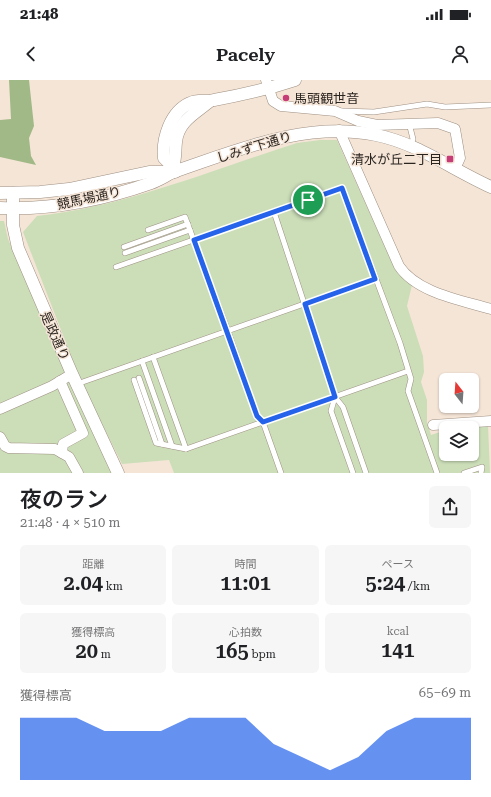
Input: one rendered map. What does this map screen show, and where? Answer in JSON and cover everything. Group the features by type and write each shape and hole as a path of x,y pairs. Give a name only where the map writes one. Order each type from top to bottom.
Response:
{"street":[{"path":"174,169 164,158 164,140 169,126 179,112 188,103 198,100 210,101 267,85 295,80"},
{"path":"267,85 273,101 280,106 335,111 358,122 370,124 438,123 455,129 460,158 455,169"},
{"path":"340,130 399,266 404,273 421,286 491,309"},
{"name":"しみず下通り","path":"174,169 292,134 340,130 377,135 410,146 491,187"},
{"name":"競馬場通り","path":"0,192 12,193 55,191 107,182 149,172 174,169"},
{"name":"競馬場通り","path":"0,208 44,208 72,204 119,193 153,182 174,169"},
{"path":"55,191 52,194 52,197 58,199 98,192 119,193"},
{"name":"是政通り","path":"12,193 13,225 18,248 74,379 118,473"},
{"path":"0,409 60,381 74,379"},
{"path":"60,381 83,433 63,444 62,453"},
{"path":"433,424 491,422"},
{"path":"0,437 5,446 9,448 55,449 69,457 78,473"}],"lane":[{"path":"335,111 374,112 427,104 445,107 491,105"},
{"path":"409,123 413,139 410,146"},
{"path":"116,267 342,188 400,343 411,379 408,391 437,473"},
{"path":"274,212 335,397 343,407 366,473"},
{"path":"148,230 185,217 228,331 257,416 263,422 281,473"},
{"path":"188,224 124,250 190,230"},
{"path":"74,379 142,361 375,279"},
{"path":"153,357 186,449"},
{"path":"142,361 172,446"},
{"path":"136,379 156,443 186,449 408,371"},
{"path":"335,397 331,411 353,473"},
{"path":"464,473 482,467 482,473"}],"green space":[{"path":"9,80 29,80 34,126 29,138 31,156 36,165 0,157 0,120 11,119"},
{"path":"320,140 337,140 390,258 400,275 412,285 407,306 423,356 424,372 421,382 427,400 427,422 431,435 439,432 439,461 479,461 479,426 488,425 490,473 174,473 169,460 122,464 82,384 23,232 37,216 70,211 136,196 297,143"},
{"path":"0,221 4,221 8,239 113,473 0,473"}],"place":[{"name":"馬頭観世音","path":"286,98"},
{"name":"清水が丘二丁目","path":"450,159"}],"route":[{"path":"342,188 375,279 305,304 335,397 263,422 257,416 228,331 194,240 308,200 342,188"}]}
